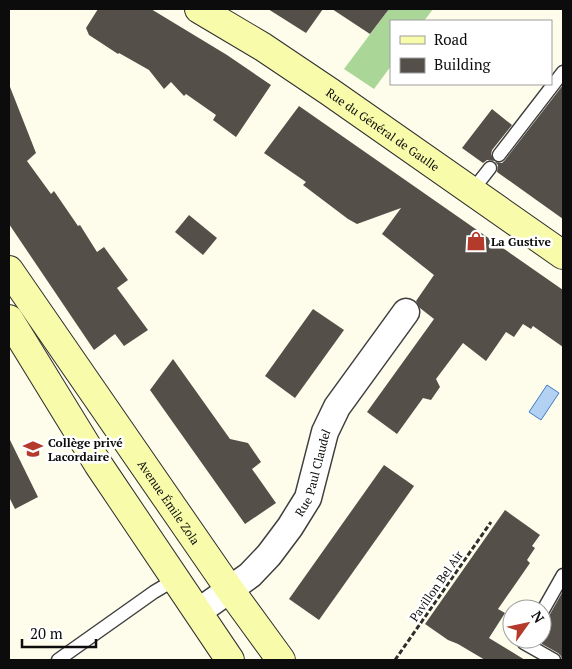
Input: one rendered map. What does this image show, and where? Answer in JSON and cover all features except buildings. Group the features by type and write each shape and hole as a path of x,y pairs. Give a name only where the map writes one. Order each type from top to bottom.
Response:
{"main road":[{"name":"Rue du Général de Gaulle","path":"199,9 236,30 292,67 563,255"},
{"name":"Avenue Émile Zola","path":"9,270 230,590 281,660"},
{"path":"9,319 98,464 230,660"}],"street":[{"name":"Rue Paul Claudel","path":"198,612 250,575 269,555 299,514 308,498 321,446 330,420 337,407 406,312"}],"lane":[{"path":"499,156 563,72"},
{"path":"472,191 490,168"},
{"path":"58,660 154,592 176,579"},
{"path":"550,599 561,582"},
{"path":"536,649 554,660"}],"path":[{"name":"Pavillon Bel Air","path":"395,660 490,522"}],"green space":[{"path":"389,9 433,9 425,20 390,20 390,67 374,89 344,69"}],"water":[{"path":"547,385 559,393 541,420 529,412"}],"place":[{"name":"La Gustive","path":"476,241"},
{"name":"Collège privé Lacordaire","path":"33,449"}]}
